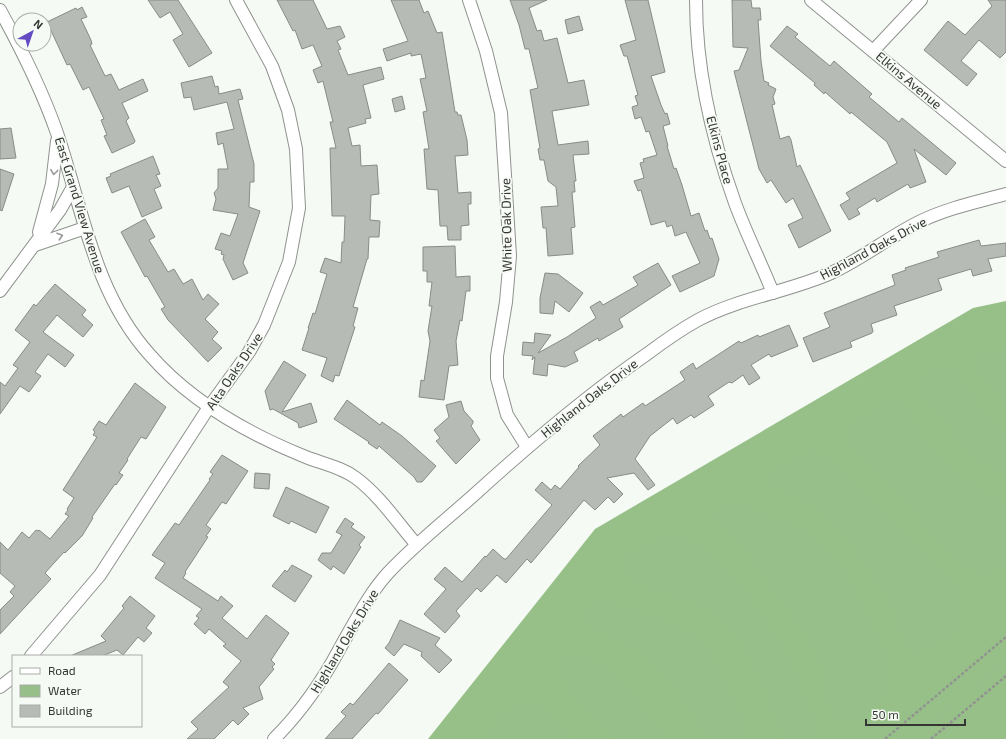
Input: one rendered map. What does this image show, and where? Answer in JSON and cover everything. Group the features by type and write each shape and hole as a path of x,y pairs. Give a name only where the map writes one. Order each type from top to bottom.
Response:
{"street":[{"name":"Alta Oaks Drive","path":"32,655 100,575 209,407 249,352 264,325 289,262 299,208 296,149 288,110 272,66 236,0"},
{"name":"White Oak Drive","path":"468,0 486,51 501,113 510,256 506,302 497,356 496,378 507,415 527,447"},
{"name":"Elkins Place","path":"696,0 702,76 719,154 736,204 773,293"},
{"name":"Elkins Avenue","path":"811,0 1006,161"},
{"path":"873,51 921,0"},
{"name":"East Grand View Avenue","path":"0,10 24,54 42,92 57,133 103,280 117,308 148,354 163,369 209,407 261,436 302,456 327,463 355,477 372,492 416,544"},
{"path":"35,245 52,184 57,133"},
{"path":"0,291 60,210 73,187"},
{"name":"Highland Oaks Drive","path":"274,739 310,698 325,675 369,596 386,575 416,544 527,447 616,375 681,330 700,319 726,308 805,283 835,271 884,240 922,220 950,210 1006,194"},
{"path":"35,245 86,228"},
{"path":"0,687 12,678"}],"path":[{"path":"885,739 1006,637"},
{"path":"931,739 1006,676"}],"shaded area":[{"path":"1006,301 1006,739 428,739 595,529 973,308"}],"water":[{"path":"1006,349 1006,407 978,368 977,362 978,357 985,352 990,350"},
{"path":"944,367 950,368 959,374 985,414 1006,435 1006,477 976,457 923,398 922,387 926,377 933,370"},
{"path":"897,401 907,407 911,412 924,440 941,458 973,484 1006,503 1006,563 1002,568 992,573 982,574 966,568 852,446 847,432 852,427 876,408 883,404"},
{"path":"810,452 825,455 928,557 957,590 960,602 960,615 957,627 942,640 913,657 884,591 850,540 823,510 769,485 767,476 769,471"},
{"path":"725,502 733,502 752,508 804,530 846,568 890,663 891,669 891,681 886,693 874,708 859,720 851,723 843,722 837,718 833,712 827,697 820,664 804,634 737,541 717,519 717,510 719,506"},
{"path":"662,539 684,539 708,552 744,588 782,644 818,727 820,739 784,739 753,661 726,622 689,601 652,591 622,576 621,567 627,554"},
{"path":"603,600 653,616 694,635 714,660 728,686 749,739 708,739 675,684 640,650 605,636 584,624 588,608"},
{"path":"577,653 600,663 629,688 664,739 615,739 576,697 561,676 563,658"},
{"path":"528,699 547,712 571,739 486,739 485,737 497,718"}],"building":[{"path":"148,0 178,0 212,53 189,67 173,40 183,34 170,12 160,18"},
{"path":"277,0 313,0 327,29 340,26 345,37 337,41 341,49 338,50 348,75 381,67 384,79 363,85 371,118 365,119 366,123 348,128 352,146 360,145 361,166 377,165 379,194 371,195 370,220 380,221 379,237 369,237 368,259 353,307 358,308 353,326 355,327 339,376 335,375 333,382 321,376 327,358 302,350 327,274 320,272 325,258 341,263 342,242 344,242 345,216 332,216 330,148 336,148 330,122 333,122 323,81 318,83 313,70 322,66 313,45 302,49 295,30 293,31"},
{"path":"391,0 419,0 424,13 428,11 437,33 442,32 455,112 457,112 458,115 461,115 467,140 468,155 455,156 458,193 471,192 471,204 468,204 469,225 461,226 461,240 448,240 447,226 440,226 438,190 427,189 424,149 429,149 423,112 427,111 420,79 426,78 421,54 411,56 411,53 387,61 383,49 408,41"},
{"path":"510,0 547,0 529,8 537,31 541,30 544,41 557,38 568,83 584,80 589,105 552,111 558,145 588,141 589,154 573,155 576,181 574,181 575,192 572,192 575,227 571,228 573,254 548,256 546,228 543,228 541,207 558,206 556,187 548,181 544,160 540,160 538,149 540,148 530,90 538,88 529,49 525,49 519,25"},
{"path":"625,0 648,0 665,72 651,76 661,105 665,114 667,113 670,124 663,126 667,146 674,169 676,168 682,185 691,216 699,213 705,231 707,230 710,239 712,238 719,259 714,276 680,292 672,276 700,263 686,232 675,236 672,225 667,227 665,221 651,225 641,190 638,191 634,181 644,178 640,163 644,162 643,159 657,155 649,131 646,132 641,117 635,119 632,107 638,105 635,96 638,95 627,56 624,56 620,45 636,40"},
{"path":"732,0 751,0 752,8 760,8 761,20 758,20 764,81 776,89 773,97 775,104 772,105 780,139 789,136 797,167 800,165 831,231 799,248 788,225 803,218 793,198 786,203 771,180 767,183 759,169 734,71 739,70 748,48 733,47"},
{"path":"988,0 1006,0 1006,52 1000,58 979,40 961,61 977,74 967,86 924,50 948,21 965,35 992,6"},
{"path":"82,7 87,17 81,19 91,40 92,44 90,45 105,76 111,74 119,90 143,79 148,91 122,103 129,118 126,121 135,141 134,143 112,153 104,136 107,135 101,120 104,119 89,87 83,90 70,64 67,65 52,33 52,20 76,8 77,10"},
{"path":"579,16 583,30 568,34 565,20"},
{"path":"787,26 798,34 795,37 830,66 834,61 872,94 869,97 899,122 902,118 956,163 946,175 914,149 926,182 910,188 908,184 877,202 875,198 857,209 860,214 849,220 840,205 850,199 846,193 897,163 887,142 851,112 850,114 825,92 824,94 814,85 815,83 770,46"},
{"path":"212,76 215,87 218,86 219,94 240,89 243,99 238,100 254,164 254,182 250,182 249,207 260,211 243,263 248,273 233,280 223,259 224,255 221,254 222,251 215,249 221,233 230,236 238,214 213,210 216,199 214,193 218,188 218,169 228,169 223,143 218,145 216,133 234,129 227,102 194,110 191,97 184,98 181,83"},
{"path":"402,96 405,109 395,112 392,99"},
{"path":"11,128 16,158 0,159 0,129"},
{"path":"153,156 160,174 156,175 161,186 154,189 162,208 142,217 129,186 112,193 106,178 111,176 110,174"},
{"path":"0,169 14,174 2,211 0,210"},
{"path":"145,219 155,237 149,240 168,272 174,269 183,284 192,279 203,300 208,294 219,304 205,319 218,332 212,339 222,348 208,362 168,320 161,309 165,307 147,276 145,277 121,232"},
{"path":"979,240 981,246 1006,243 1006,256 988,259 992,271 973,276 971,269 938,279 942,290 894,306 897,315 871,324 873,331 872,333 850,342 852,347 813,362 803,338 830,327 824,313 895,285 892,275 906,270 905,268 939,257 937,252"},
{"path":"455,246 456,277 470,276 470,291 466,291 462,321 460,320 456,341 458,365 449,366 444,400 419,397 421,380 424,381 430,341 428,331 432,306 429,306 432,282 427,282 427,271 423,271 423,247"},
{"path":"658,263 671,285 619,319 623,327 599,341 598,338 574,352 578,361 565,367 548,364 547,376 533,374 535,357 532,360 533,356 522,355 523,342 534,343 535,333 551,335 538,353 567,337 596,318 590,307 600,301 603,305 638,285 633,277"},
{"path":"545,273 558,274 583,293 569,312 555,301 553,314 540,313 540,298"},
{"path":"55,284 86,310 82,315 93,325 83,337 57,315 43,332 74,355 65,367 48,354 35,372 41,376 29,392 20,386 0,414 0,382 5,386 18,368 13,365 30,342 15,330 34,304 36,306"},
{"path":"789,325 798,346 771,357 769,354 751,365 760,378 749,385 743,375 732,383 729,382 708,396 714,405 694,418 691,415 677,424 673,418 650,436 635,459 655,485 648,490 634,473 607,478 623,494 614,503 608,497 595,510 584,500 531,563 527,559 506,583 497,575 481,592 477,588 456,611 460,616 445,633 424,614 446,589 434,579 445,567 462,582 493,549 504,559 506,559 552,505 535,490 542,482 551,490 555,485 560,489 579,467 578,466 600,445 593,436 621,414 623,417 643,403 645,406 685,380 680,372 693,363 696,369 739,341 741,343 758,335 759,337"},
{"path":"284,361 306,375 282,412 311,403 317,422 299,428 298,423 273,409 270,410 265,391"},
{"path":"135,383 166,407 146,439 141,437 119,473 123,475 92,517 93,518 82,536 65,553 64,552 45,573 51,579 0,634 0,610 14,596 10,592 15,586 0,573 0,542 8,550 22,532 29,538 36,530 39,530 50,539 69,516 65,514 74,498 63,490 97,437 93,435 95,432 93,430 99,421 106,425"},
{"path":"347,400 380,425 382,422 402,436 436,466 422,482 417,482 414,477 379,446 377,449 334,419"},
{"path":"461,401 464,411 473,421 471,426 480,440 456,464 436,441 440,438 434,430 449,417 446,405"},
{"path":"222,455 248,471 226,504 222,502 206,525 211,529 206,536 208,537 185,572 186,573 183,578 218,601 221,596 233,606 222,618 247,639 266,615 289,633 271,660 275,664 272,667 274,669 259,687 263,699 243,708 249,714 238,725 233,720 214,739 187,739 198,729 191,722 229,687 223,682 241,661 223,646 226,644 209,629 205,634 194,624 199,618 196,616 202,609 155,578 165,563 152,555 175,523 179,525 210,480 209,479 213,474 210,472"},
{"path":"255,473 270,474 269,489 254,488"},
{"path":"286,487 329,507 316,533 291,521 289,524 273,516"},
{"path":"345,518 354,524 351,527 365,537 359,545 361,547 344,574 333,566 331,570 318,560 322,553 331,553 342,535 336,532"},
{"path":"292,565 312,576 295,602 272,586 285,570 287,572"},
{"path":"130,596 155,616 146,628 152,633 144,642 138,637 123,655 117,650 104,655 72,655 106,641 101,636 124,608 122,606"},
{"path":"400,620 440,638 435,645 452,660 439,673 421,656 422,652 404,644 394,656 385,648"},
{"path":"389,663 408,680 378,714 376,713 352,739 325,739 346,716 341,712 350,703 353,705"}],"waterway":[{"path":"913,739 1006,660"}]}
